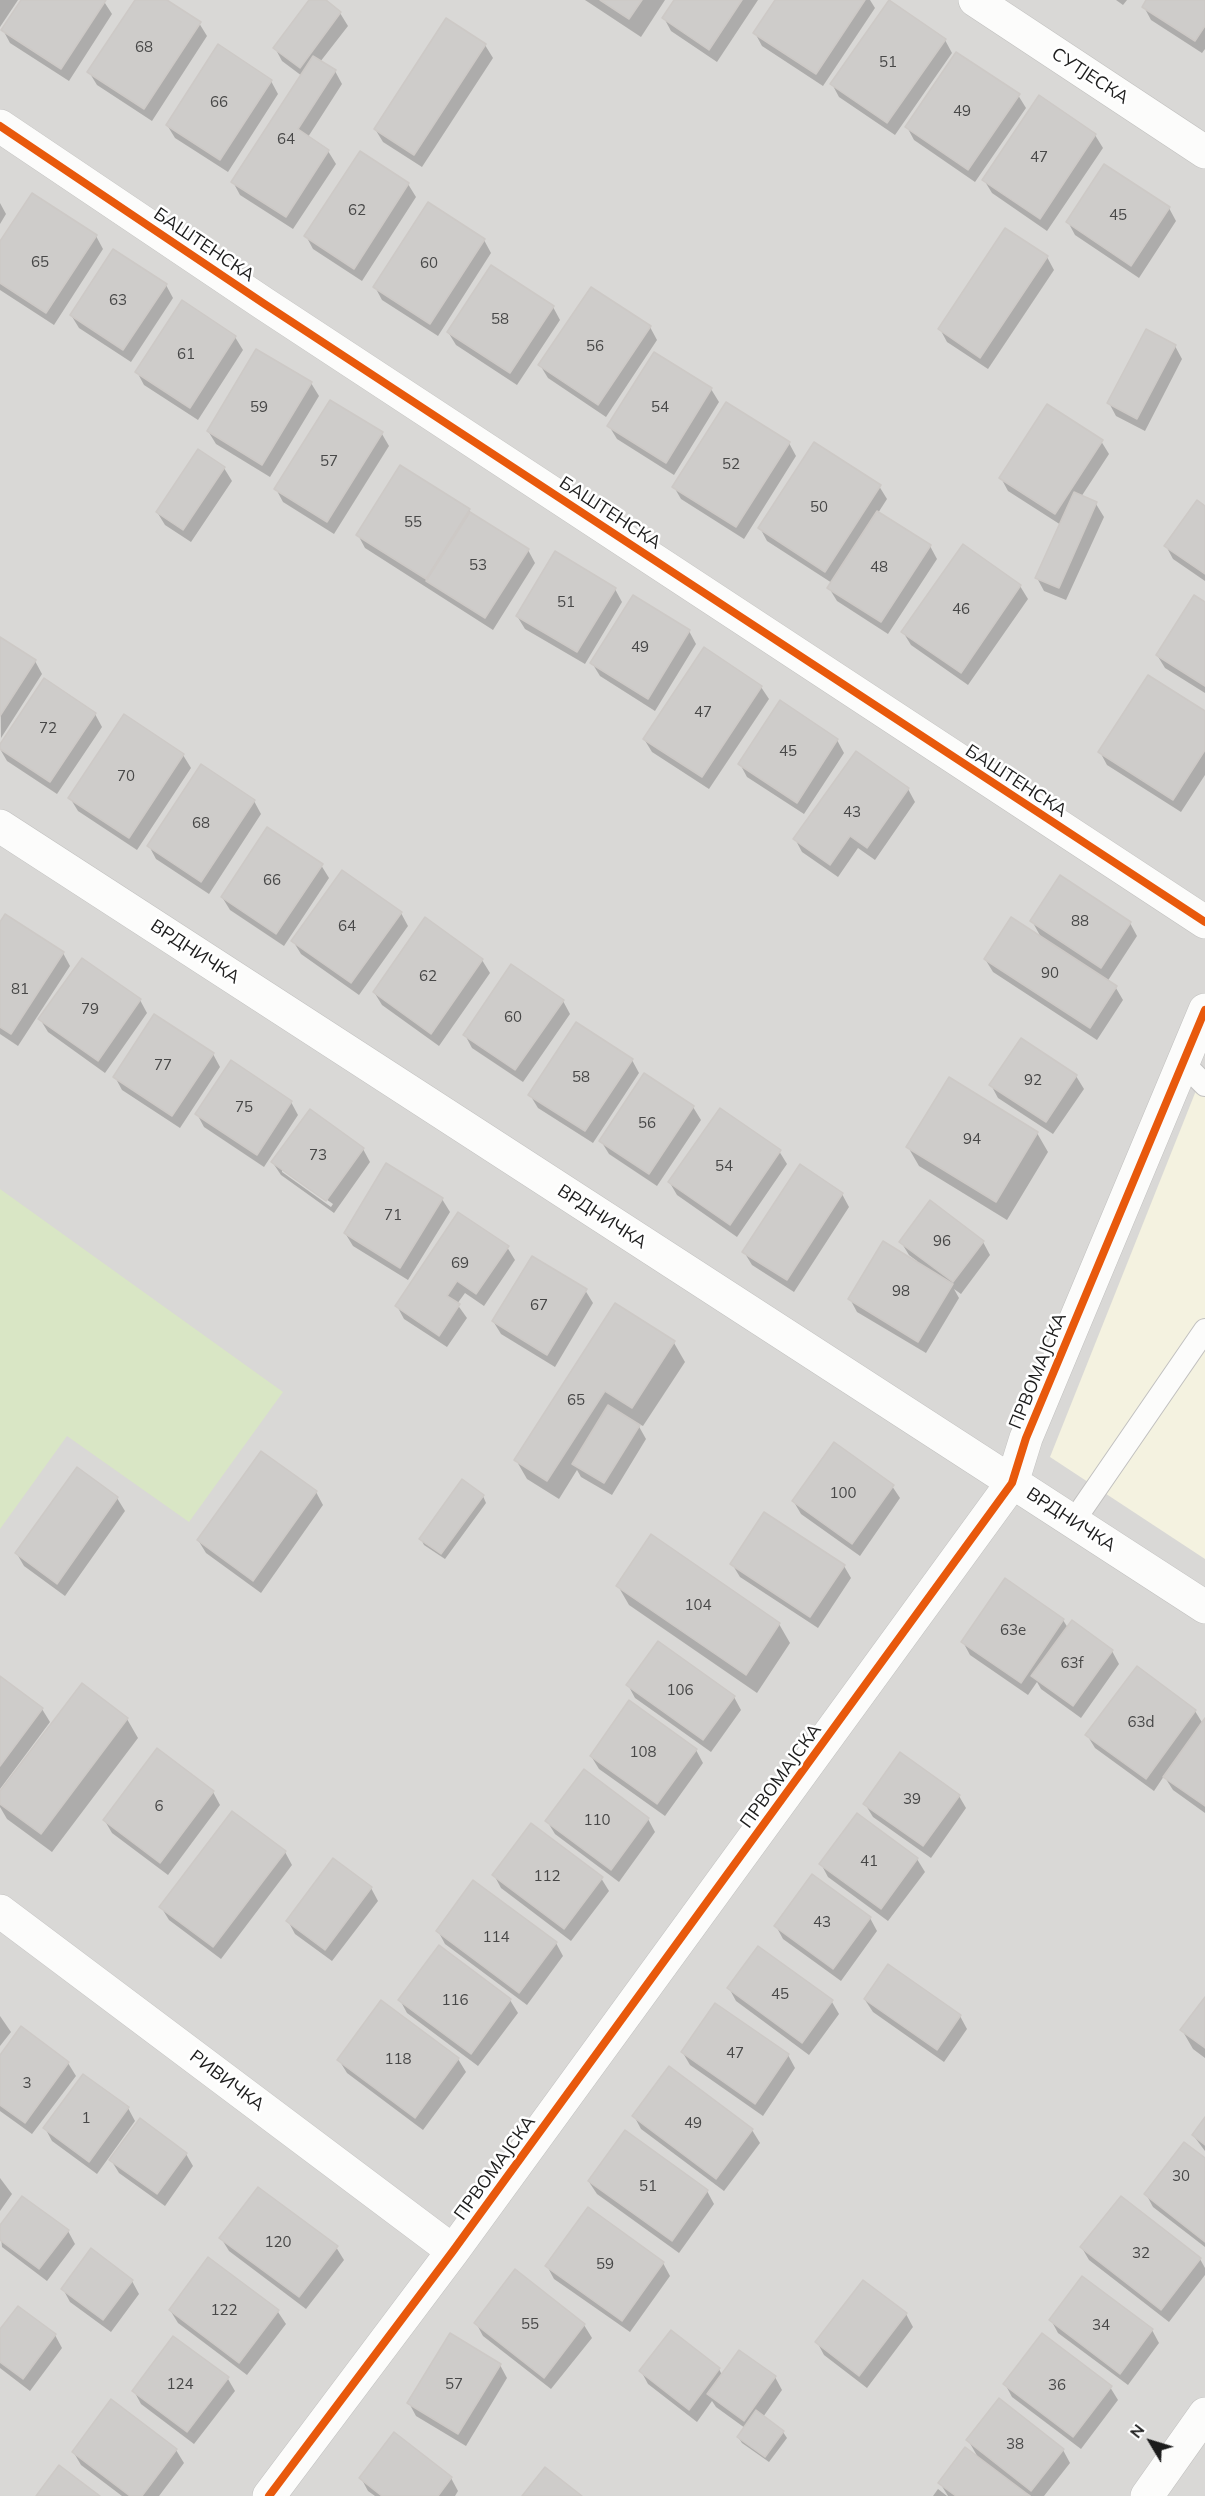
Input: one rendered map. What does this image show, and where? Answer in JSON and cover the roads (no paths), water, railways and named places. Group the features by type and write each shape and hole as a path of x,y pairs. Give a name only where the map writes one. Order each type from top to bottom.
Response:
{"street":[{"name":"СУТЈЕСКА","path":"975,0 1205,152"},
{"name":"БАШТЕНСКА","path":"0,126 303,329 1205,922"},
{"name":"ВРДНИЧКА","path":"0,826 1205,1607"},
{"name":"ПРВОМАЈСКА","path":"269,2496 453,2251 1012,1483 1026,1438 1194,1074 1205,1010"},
{"name":"РИВИЧКА","path":"0,1911 453,2251"},
{"path":"1146,2496 1205,2414"}],"lane":[{"path":"1073,1522 1205,1330"}]}
